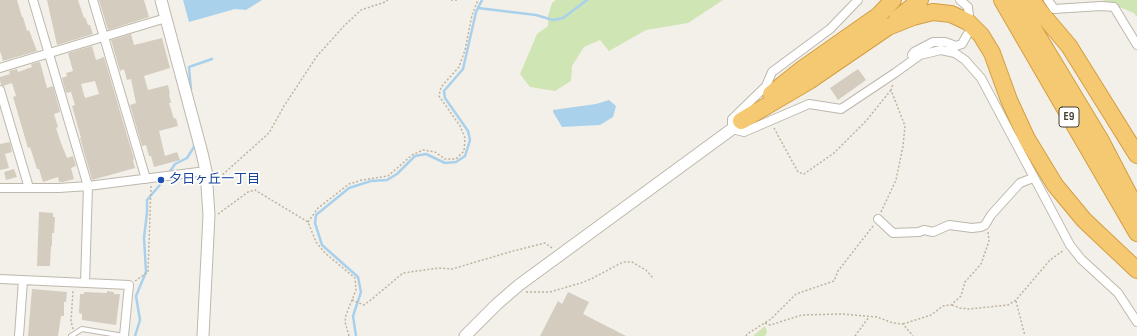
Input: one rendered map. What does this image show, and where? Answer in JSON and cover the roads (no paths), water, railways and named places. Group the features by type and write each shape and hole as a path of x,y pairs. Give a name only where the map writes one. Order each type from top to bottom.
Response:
{"highway":[{"path":"883,21 893,0"},
{"path":"883,21 904,0"},
{"path":"737,125 802,69 920,0"},
{"name":"E9","path":"1002,0 1137,233"},
{"name":"E9","path":"1016,0 1100,141 1137,210"},
{"path":"1032,0 1041,14 1068,46 1137,155"},
{"path":"883,21 913,17 933,12 951,14 968,22 981,35 992,53 1009,100 1027,139 1055,185 1084,220 1137,270"}],"street":[{"path":"33,0 88,186 84,283"},
{"path":"93,0 149,178"},
{"path":"161,0 206,171 208,215 203,336"},
{"path":"858,0 830,29 772,72 766,86 732,119 737,125 744,132 809,104 841,109 920,54 941,50 955,53 965,60 981,78 1070,245 1081,259 1118,293 1137,322"},
{"path":"960,0 968,7 969,16"},
{"path":"1048,0 1054,9 1100,6 1114,7 1137,45"},
{"path":"0,68 166,18"},
{"path":"904,66 914,52 933,42 945,42 956,46 962,44 967,35"},
{"path":"0,90 29,188"},
{"path":"465,336 496,304 519,285 737,125"},
{"path":"0,188 59,188 88,186 206,171"},
{"path":"878,219 893,233 919,232 924,230 933,232 950,225 972,228 981,227 985,225 991,215 1020,183 1034,178"},
{"path":"0,279 129,286 124,336"},
{"path":"19,336 23,280"}],"lane":[{"path":"72,335 82,329 124,336"}],"water":[{"path":"183,0 262,0 246,10 235,9 189,22"},
{"path":"609,100 616,106 613,117 600,125 562,127 553,112 553,110 596,104"}],"waterway":[{"path":"356,336 353,316 361,292 358,277 322,245 315,223 316,215 349,188 371,181 387,180 397,174 415,156 426,154 445,163 456,162 465,156 470,140 468,131 445,98 444,91 463,69 476,12 482,0"},
{"path":"478,8 536,15 553,20 563,18 587,0"},
{"path":"191,90 189,67 212,59"},
{"path":"169,173 175,164 187,158 194,147 194,141"},
{"path":"135,336 140,320 136,296 146,272 144,238 147,200 165,179"}],"place":[{"name":"夕日ヶ丘一丁目","path":"161,180"}]}
